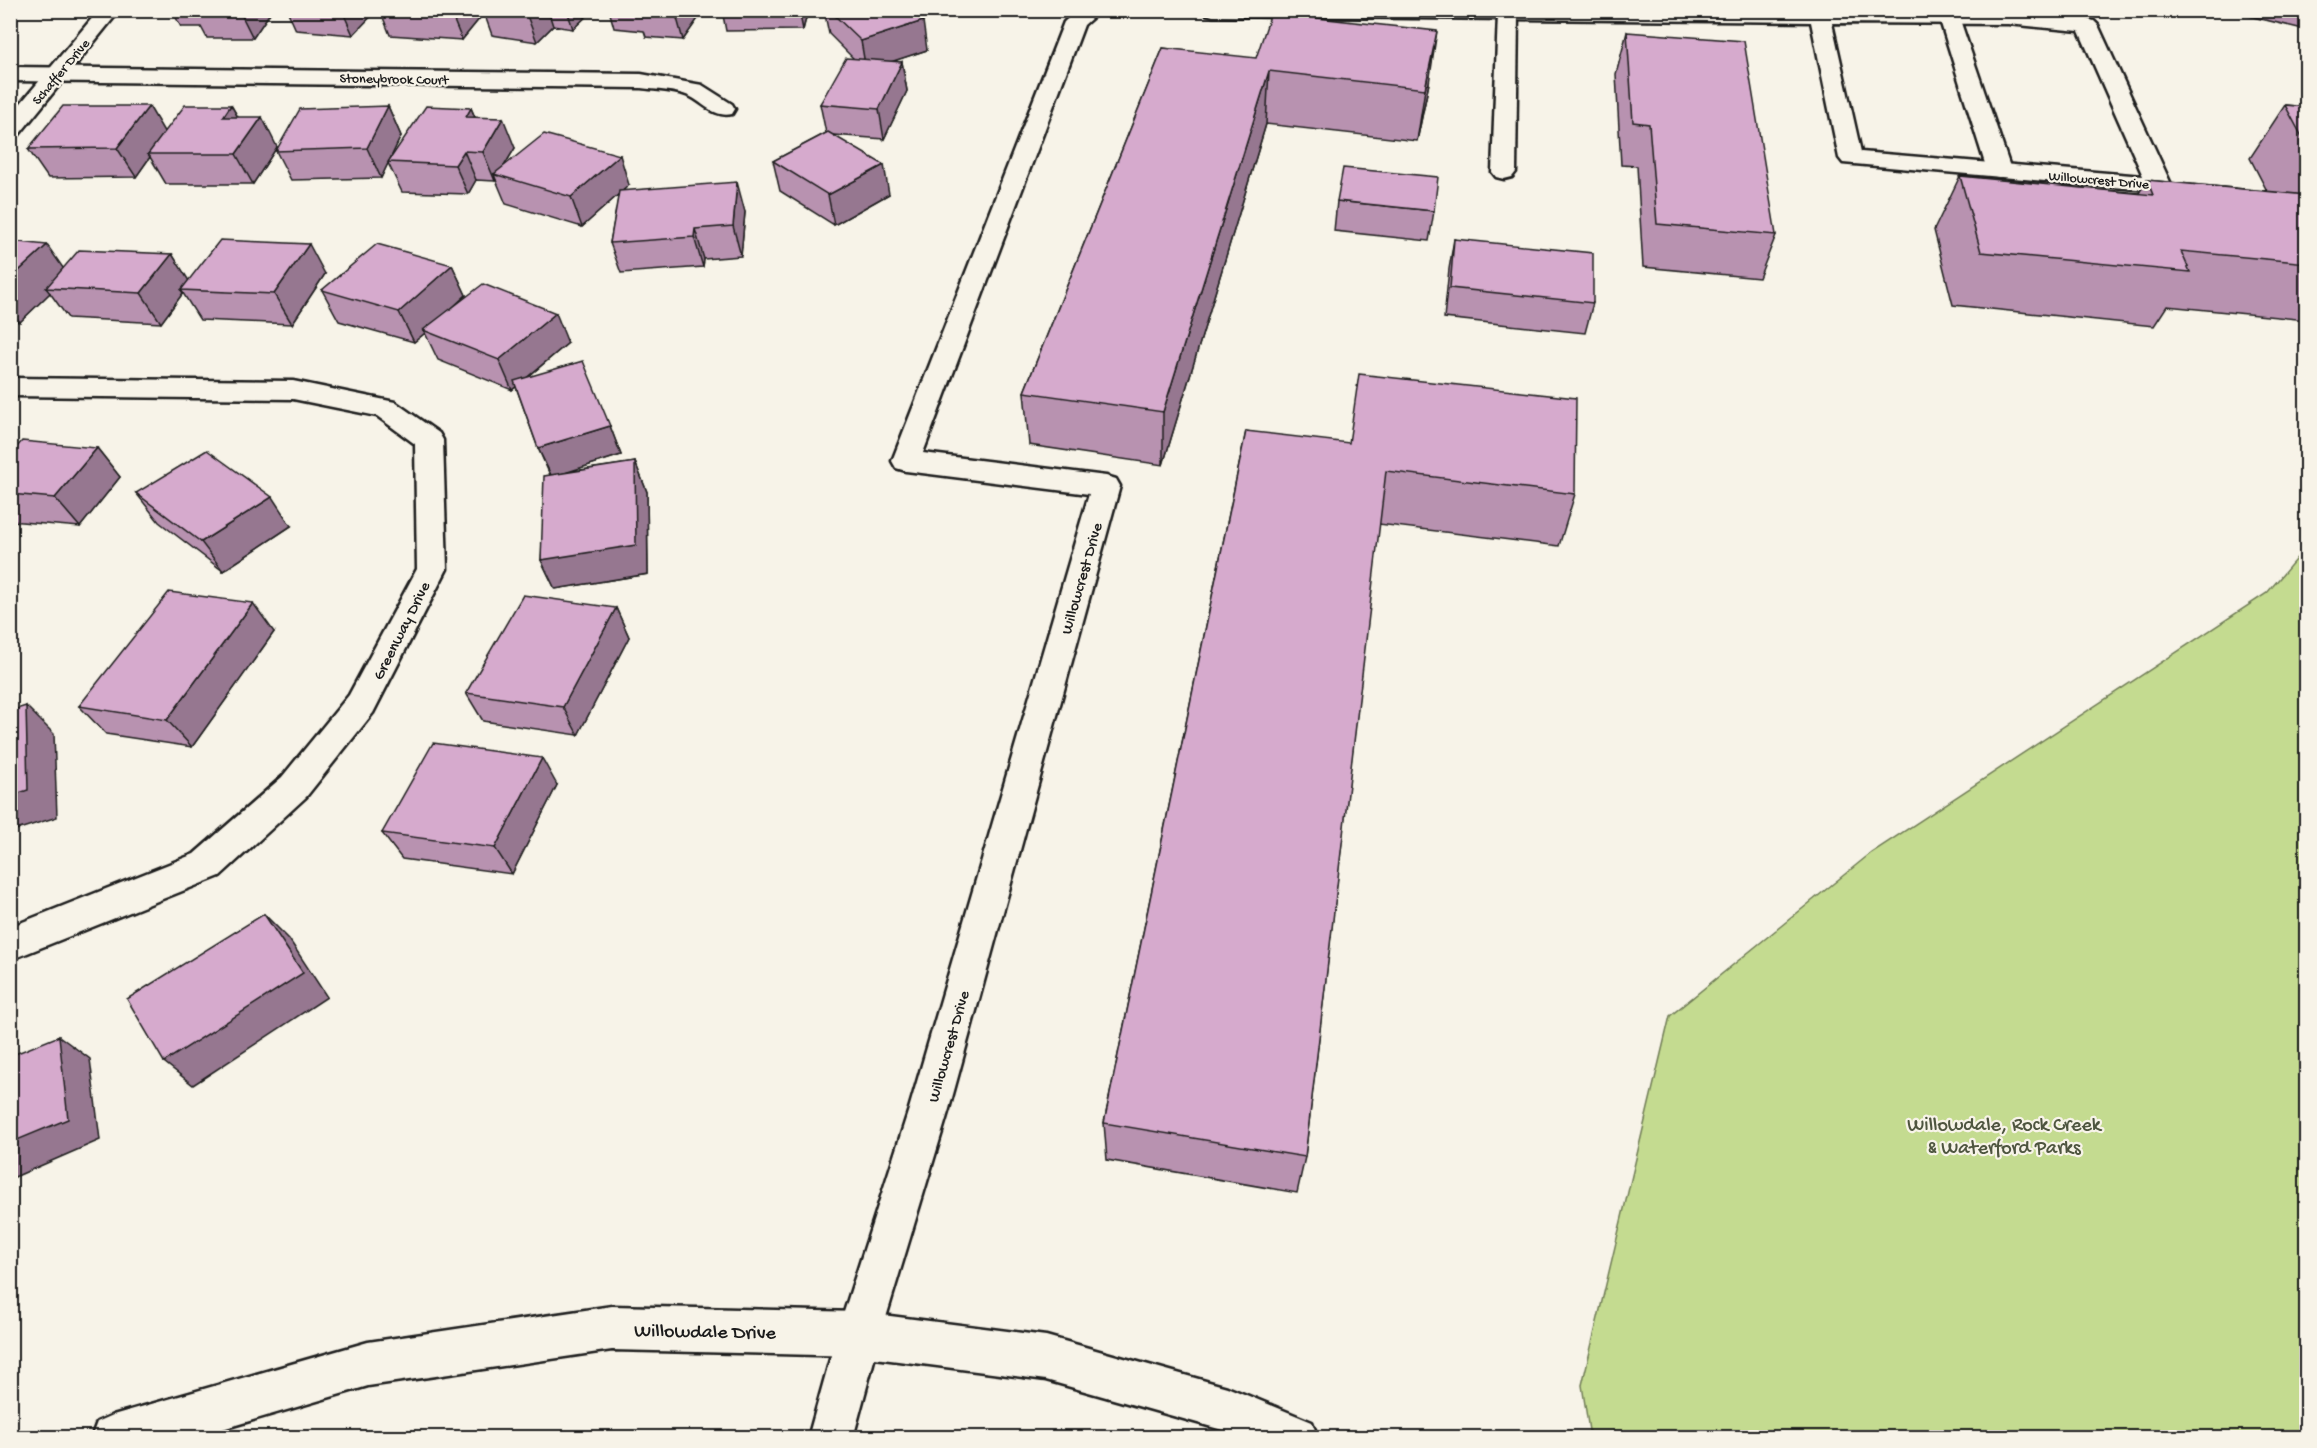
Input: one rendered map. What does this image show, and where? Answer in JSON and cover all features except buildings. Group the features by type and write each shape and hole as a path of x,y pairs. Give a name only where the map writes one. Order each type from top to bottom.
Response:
{"street":[{"name":"Schaffer Drive","path":"10,131 110,10"},
{"name":"Willowcrest Drive","path":"859,1334 929,1109 1106,486 906,460 1075,22 1091,10"},
{"name":"Willowcrest Drive","path":"1213,10 1508,14 1820,16 1949,17 2008,18 2087,25 2159,184 1851,158 1820,16"},
{"path":"1504,172 1508,14"},
{"path":"1949,17 1999,170"},
{"name":"Stoneybrook Court","path":"10,74 641,81 694,90 724,109"},
{"name":"Greenway Drive","path":"10,387 293,390 386,409 429,440 432,569 362,704 294,787 277,803 207,865 10,944"},
{"name":"Willowdale Drive","path":"113,1437 368,1364 612,1328 859,1334 1046,1358 1227,1409 1296,1437"},
{"path":"831,1437 859,1334"}],"green space":[{"name":"Willowdale, Rock Creek & Waterford Parks","path":"2306,547 2306,1437 1590,1437 1582,1385 1670,1016 1871,853 2267,593"}]}
